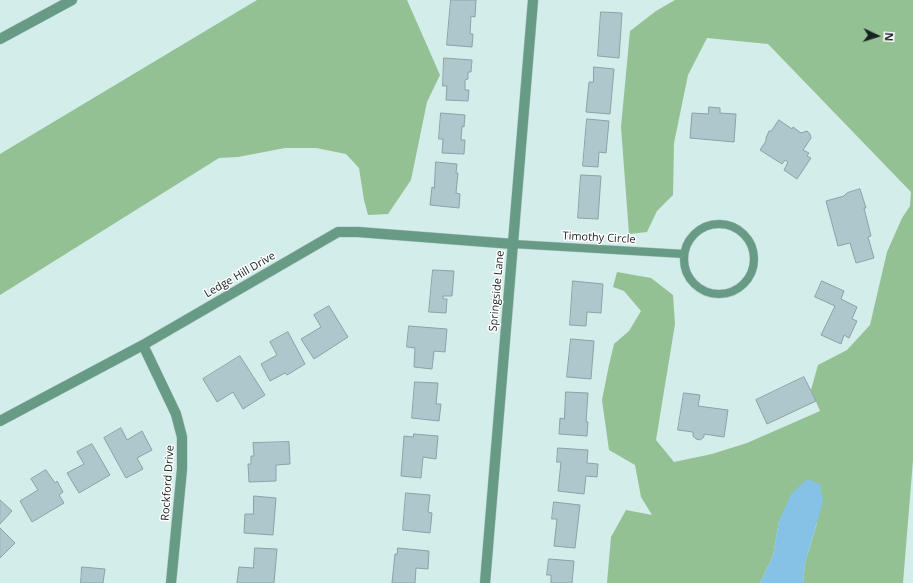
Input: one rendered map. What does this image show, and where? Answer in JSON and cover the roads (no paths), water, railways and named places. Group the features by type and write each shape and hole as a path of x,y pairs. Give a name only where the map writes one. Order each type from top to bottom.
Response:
{"street":[{"path":"0,39 72,0"},
{"name":"Springside Lane","path":"485,583 533,0"},
{"name":"Ledge Hill Drive","path":"0,421 143,345 338,232 358,232 513,244"},
{"name":"Rockford Drive","path":"143,345 176,414 182,437 182,469 172,583"}],"lane":[{"path":"712,224 720,224 728,225 739,230 747,239 752,250 753,262 745,282 736,289 726,293 715,293 704,290 695,284 688,275 684,265 684,254 688,243 695,233 712,224"},
{"name":"Timothy Circle","path":"513,244 684,254"}],"water":[{"path":"807,479 820,484 823,502 805,563 803,583 760,583 773,556 779,521 791,494"}]}
